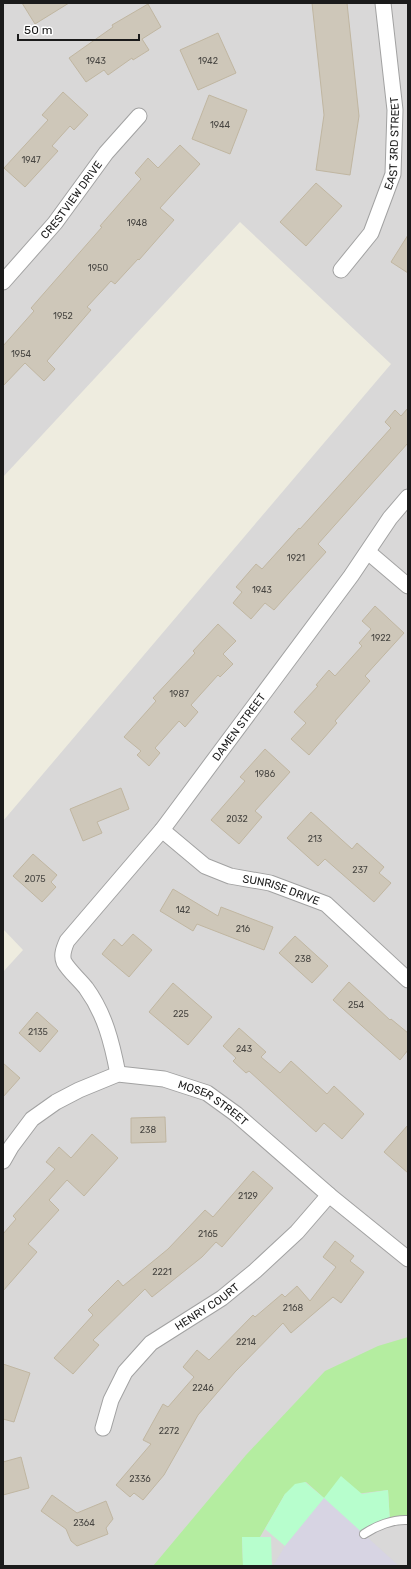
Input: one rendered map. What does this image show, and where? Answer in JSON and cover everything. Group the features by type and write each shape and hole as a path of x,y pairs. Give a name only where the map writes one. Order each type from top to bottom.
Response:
{"street":[{"name":"EAST 3RD STREET","path":"340,270 371,233 393,174 395,110 383,3"},
{"name":"CRESTVIEW DRIVE","path":"3,282 55,223 106,153 139,116"},
{"name":"DAMEN STREET","path":"118,1074 112,1043 106,1024 97,1006 85,988 64,961 63,952 67,941 162,830 368,552 390,518 408,498"},
{"path":"368,552 408,586"},
{"name":"SUNRISE DRIVE","path":"162,830 205,866 230,876 270,883 326,904 408,980"},
{"name":"MOSER STREET","path":"3,1161 11,1147 32,1119 56,1102 79,1090 118,1074 164,1079 207,1093 236,1114 329,1195 408,1259"},
{"name":"HENRY COURT","path":"103,1428 111,1400 125,1372 151,1343 222,1298 255,1271 297,1232 329,1195"}],"lane":[{"path":"364,1534 374,1528 390,1523 408,1520"}],"shaded area":[{"path":"3,3 408,3 408,1566 3,1566 3,972 23,950 3,929 3,821 391,364 240,222 3,477"},
{"path":"324,1498 399,1566 273,1566 285,1546"}],"green space":[{"path":"408,1337 408,1520 390,1523 388,1490 324,1498 306,1482 285,1494 260,1537 242,1537 243,1566 153,1566 246,1455 325,1371 378,1346"},
{"path":"341,1476 362,1494 388,1490 390,1523 364,1534 311,1515 285,1546 265,1529 285,1494 295,1484 305,1482 324,1498"},
{"path":"242,1537 271,1537 272,1566 243,1566"}],"building":[{"path":"22,3 69,3 35,24"},
{"path":"312,3 347,3 359,116 350,175 316,170 324,115"},
{"path":"148,4 161,27 142,39 149,50 133,60 132,58 108,75 104,70 86,82 69,58 113,27 112,25"},
{"path":"218,33 236,73 198,90 180,50"},
{"path":"63,92 88,115 74,130 70,126 52,146 58,151 25,187 4,168 48,120 42,115"},
{"path":"209,95 247,110 230,154 192,139"},
{"path":"180,145 200,164 160,208 174,220 139,260 138,259 115,284 111,281 87,307 91,310 47,361 55,369 44,381 25,363 3,386 3,346 34,311 31,308 102,227 100,226 141,179 135,173 148,158 158,168"},
{"path":"316,183 342,206 306,246 280,222"},
{"path":"408,235 408,273 391,262"},
{"path":"408,408 408,443 318,544 326,552 274,610 265,603 251,619 233,603 242,592 236,587 256,564 262,569 391,428 385,422 395,410 401,416"},
{"path":"375,606 404,633 365,676 370,681 335,721 337,723 309,755 291,739 306,723 294,712 318,686 316,685 329,670 335,676 362,646 359,643 371,629 362,621"},
{"path":"218,624 236,641 223,654 233,664 220,677 218,675 191,705 198,712 185,727 179,721 155,748 160,753 149,766 137,755 141,751 124,737 156,701 153,698 195,653 193,651"},
{"path":"265,749 290,772 255,811 262,817 239,844 211,820 245,781 240,777"},
{"path":"121,788 129,809 97,822 102,833 83,841 70,809"},
{"path":"311,812 352,849 357,843 384,867 379,873 391,883 374,902 325,859 318,866 287,838"},
{"path":"33,854 57,875 51,882 56,887 42,902 13,876"},
{"path":"173,889 218,916 221,907 273,927 264,950 197,924 193,931 160,911"},
{"path":"133,934 152,950 129,977 102,954 114,939 122,946"},
{"path":"295,936 328,966 312,983 279,953"},
{"path":"349,982 390,1020 391,1019 408,1033 408,1050 400,1060 333,1000"},
{"path":"173,983 212,1017 188,1045 149,1012"},
{"path":"37,1012 58,1031 40,1052 19,1033"},
{"path":"239,1028 266,1052 261,1057 280,1073 291,1061 327,1094 334,1086 364,1114 342,1139 324,1123 316,1132 249,1071 246,1073 233,1061 236,1058 223,1046"},
{"path":"3,1063 20,1078 3,1097"},
{"path":"165,1117 166,1142 131,1143 131,1118"},
{"path":"408,1125 408,1173 384,1152"},
{"path":"92,1134 118,1158 84,1196 67,1180 49,1200 59,1210 28,1244 37,1252 3,1291 3,1234 16,1219 13,1216 55,1169 46,1162 59,1147 71,1158"},
{"path":"253,1171 273,1188 222,1247 216,1242 202,1257 152,1297 145,1289 93,1340 99,1345 73,1374 54,1358 93,1315 88,1310 118,1280 123,1286 168,1249 205,1210 213,1217"},
{"path":"335,1241 354,1256 350,1261 364,1272 341,1303 333,1297 291,1333 283,1323 235,1372 198,1415 164,1475 143,1500 134,1493 130,1497 116,1485 151,1444 143,1440 163,1404 168,1407 194,1377 183,1367 197,1350 209,1360 253,1315 255,1317 282,1294 285,1297 297,1286 310,1301 336,1267 323,1257"},
{"path":"3,1364 30,1373 14,1422 3,1419"},
{"path":"21,1457 29,1488 3,1495 3,1462"},
{"path":"52,1495 77,1513 106,1501 113,1519 106,1528 108,1534 77,1546 71,1541 66,1529 41,1511"}]}
